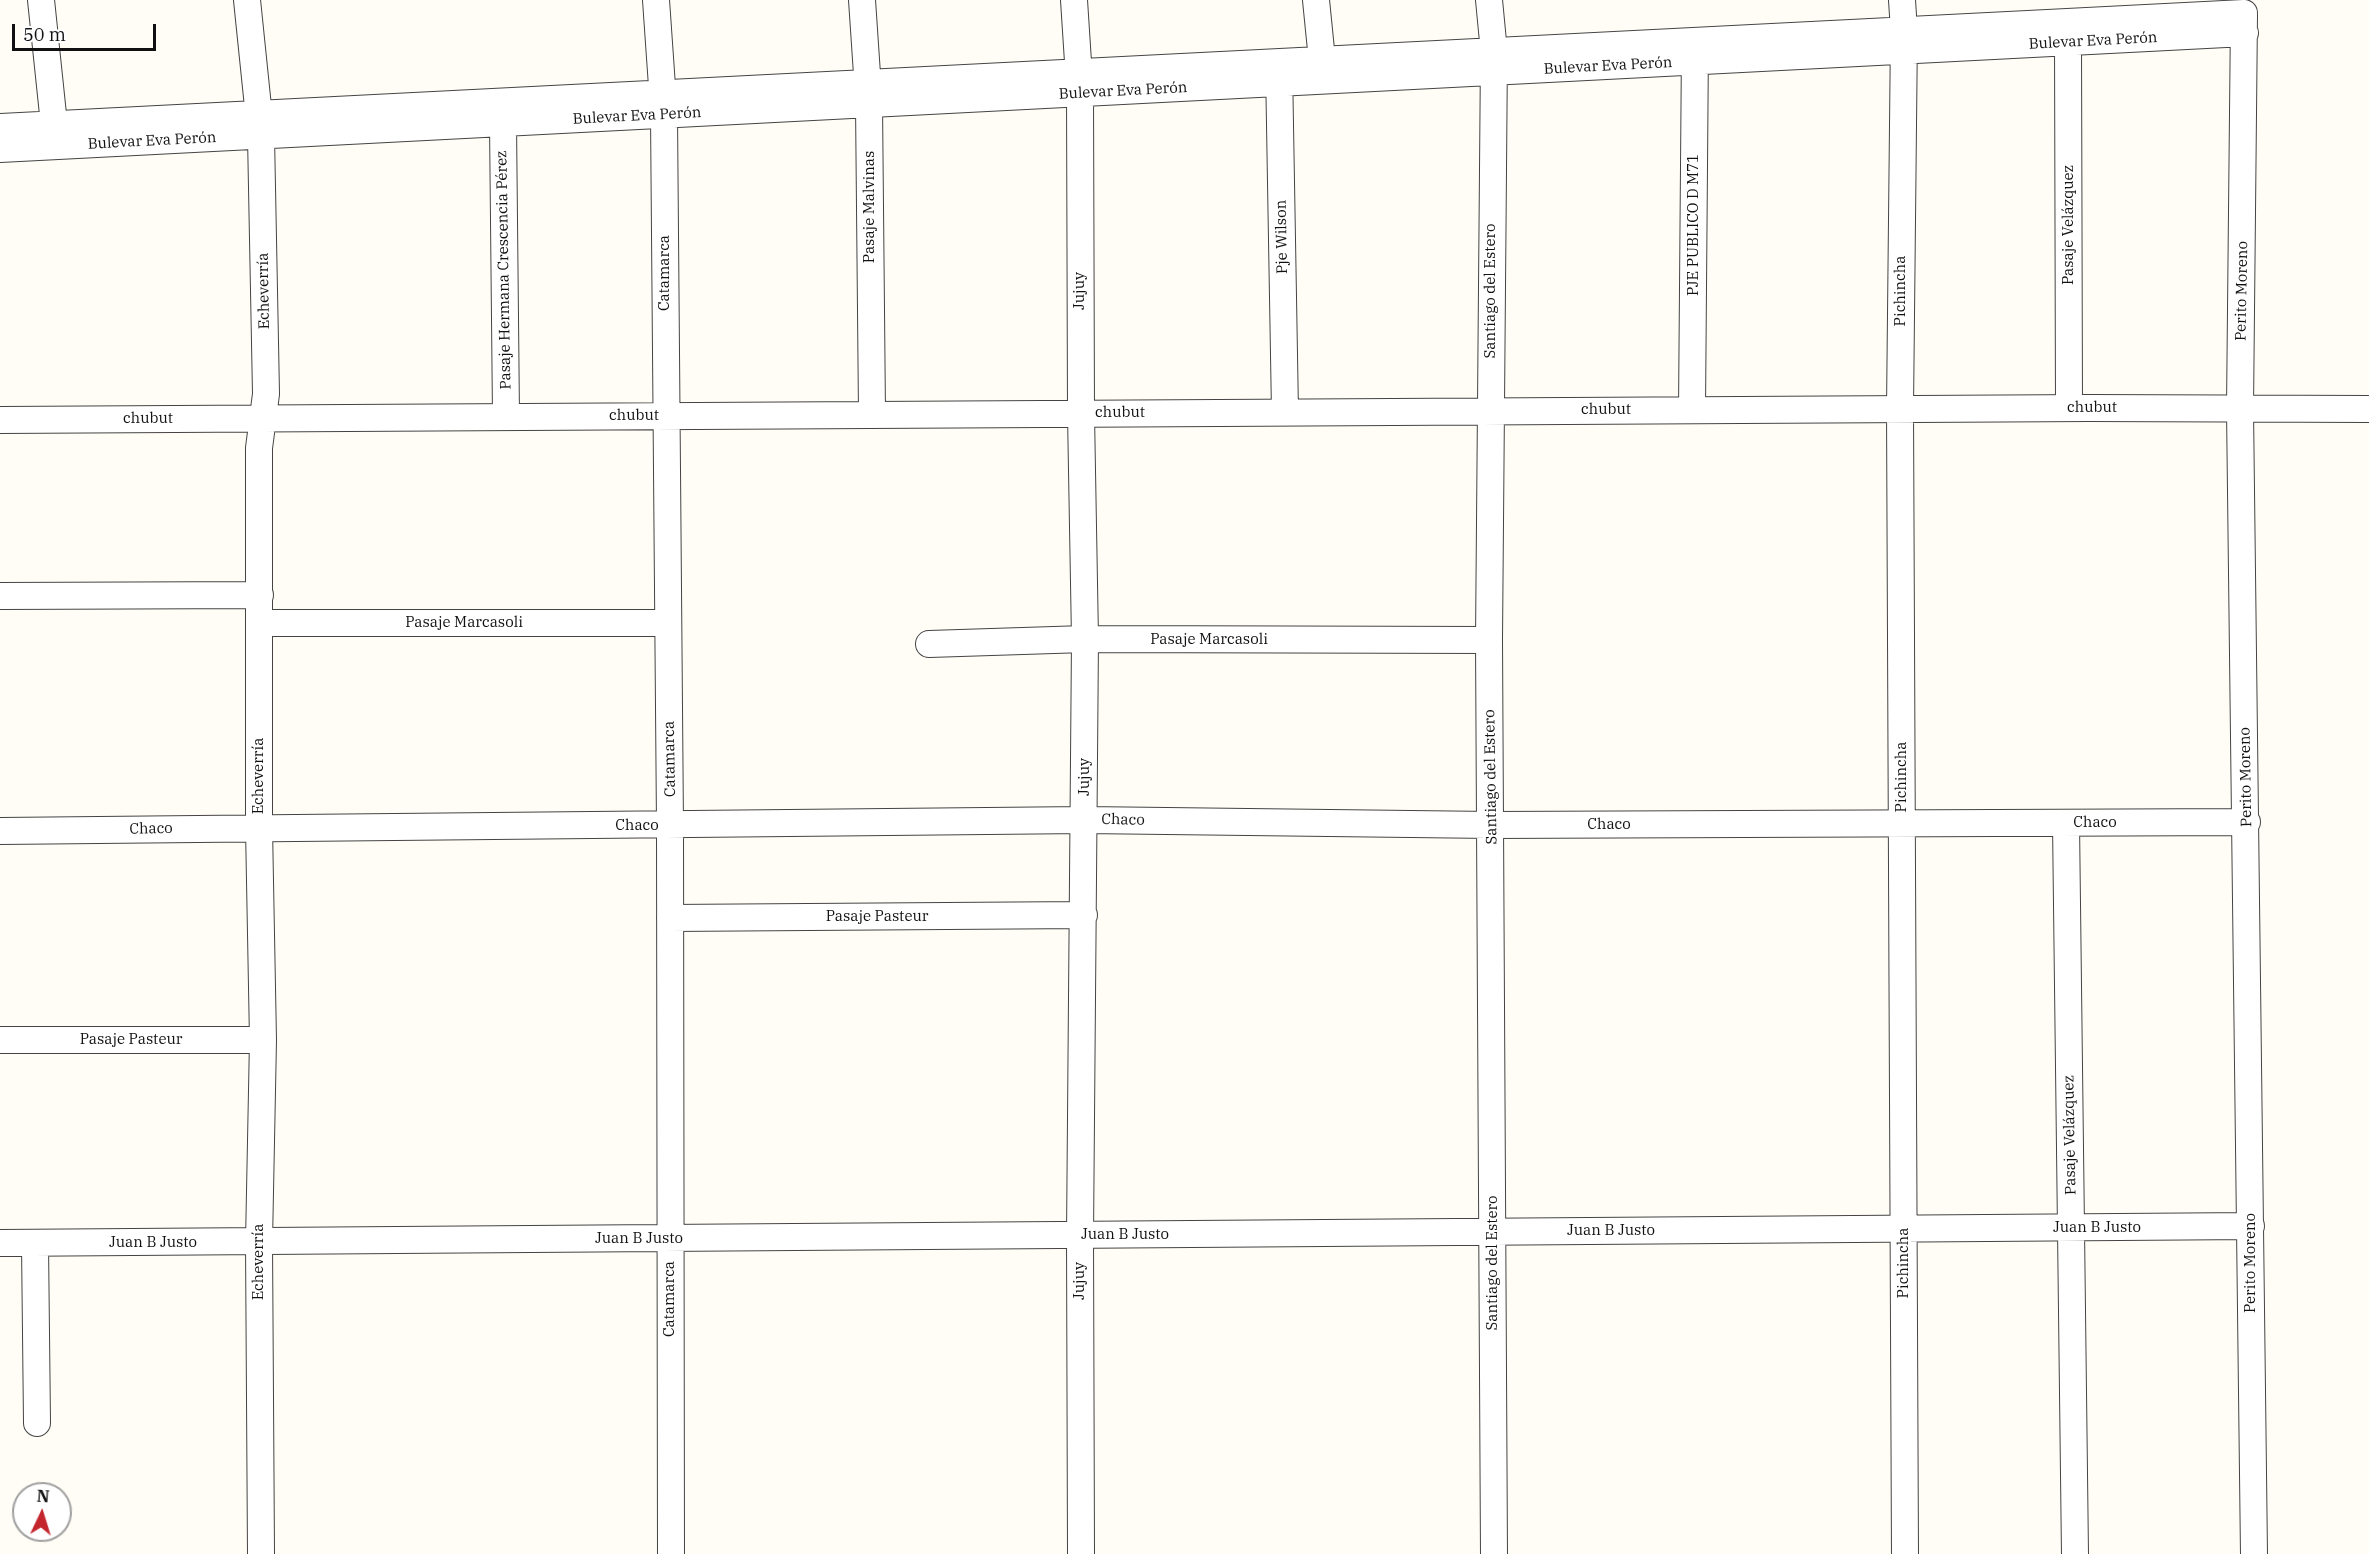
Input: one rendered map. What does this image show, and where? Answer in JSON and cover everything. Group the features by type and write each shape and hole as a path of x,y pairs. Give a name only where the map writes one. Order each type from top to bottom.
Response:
{"street":[{"path":"41,0 54,124"},
{"name":"Echeverría","path":"247,0 261,125 266,394 258,448 259,828 263,1040 259,1242 261,1554"},
{"name":"Catamarca","path":"656,0 663,105 670,825 671,1554"},
{"name":"Pasaje Malvinas","path":"862,0 869,94 872,414"},
{"name":"Jujuy","path":"1074,0 1079,83 1085,639 1080,1236 1081,1554"},
{"path":"1316,0 1322,60"},
{"name":"Santiago del Estero","path":"1489,0 1493,62 1489,640 1492,825 1494,1554"},
{"name":"Pichincha","path":"1902,0 1900,408 1905,1554"},
{"name":"Bulevar Eva Perón","path":"0,149 261,125 1903,41 2244,15"},
{"name":"Bulevar Eva Perón","path":"1903,41 2068,42 2244,15"},
{"name":"Perito Moreno","path":"2244,15 2240,409 2247,822 2253,1554"},
{"name":"Pasaje Velázquez","path":"2068,42 2069,408"},
{"name":"PJE PUBLICO D M71","path":"1692,410 1695,52"},
{"name":"Bulevar Eva Perón","path":"1279,73 1322,60 1493,62"},
{"name":"Pje Wilson","path":"1279,73 1285,412"},
{"name":"Bulevar Eva Perón","path":"0,127 54,124 503,123 663,105"},
{"name":"Pasaje Hermana Crescencia Pérez","path":"503,123 506,416"},
{"name":"chubut","path":"0,420 1900,408 2369,409"},
{"path":"0,596 260,595"},
{"name":"Pasaje Marcasoli","path":"260,622 668,622"},
{"name":"Pasaje Marcasoli","path":"929,644 1085,639 1489,640"},
{"name":"Chaco","path":"0,831 1085,820 1492,825 2247,822"},
{"name":"Pasaje Velázquez","path":"2066,823 2075,1554"},
{"name":"Pasaje Pasteur","path":"670,918 1084,915"},
{"name":"Pasaje Pasteur","path":"0,1040 263,1040"},
{"name":"Juan B Justo","path":"0,1243 2251,1226"},
{"path":"35,1244 38,1423"}]}
